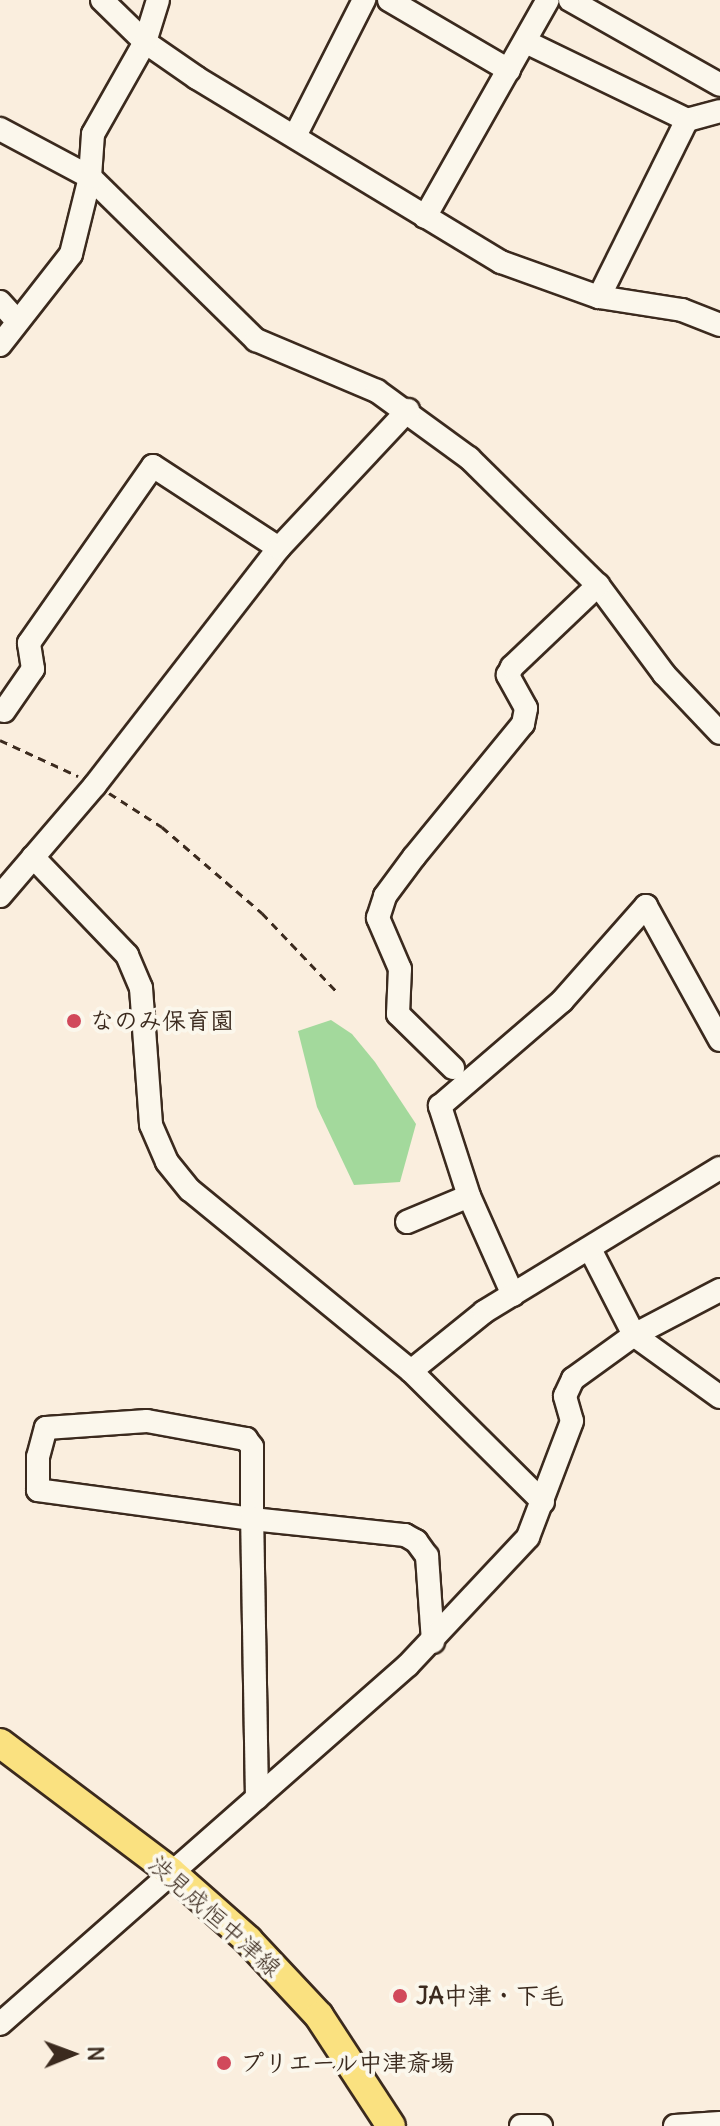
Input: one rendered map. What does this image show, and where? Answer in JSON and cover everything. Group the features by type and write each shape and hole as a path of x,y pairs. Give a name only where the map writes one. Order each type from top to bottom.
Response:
{"main road":[{"name":"渋見成恒中津線","path":"0,1743 171,1872 248,1940 319,2016 391,2126"}],"street":[{"path":"102,0 145,42 501,262 599,297 682,310 720,325"},
{"path":"0,345 16,320 71,254 90,177 93,134 145,42 158,0"},
{"path":"295,136 364,0"},
{"path":"389,0 509,70"},
{"path":"425,217 548,0"},
{"path":"570,0 720,85"},
{"path":"526,42 687,120 720,111"},
{"path":"599,297 687,120"},
{"path":"0,129 90,177 256,340 377,391 408,410 469,458 598,585 664,674 720,733"},
{"path":"0,302 16,320"},
{"path":"0,896 95,785 279,548 408,410"},
{"path":"4,711 33,669 29,643 153,466 279,548"},
{"path":"453,1068 398,1014 400,969 378,918 385,896 414,857 523,724 526,708 510,680 512,667 598,585"},
{"path":"33,857 127,955 141,988 151,1125 167,1162 190,1190 411,1371 543,1502"},
{"path":"513,1295 469,1196 440,1106 562,1001 646,906 720,1040"},
{"path":"411,1371 513,1295 720,1168"},
{"path":"407,1222 469,1196"},
{"path":"590,1249 634,1335 720,1397"},
{"path":"0,2024 433,1642 528,1537 572,1421 565,1396 573,1379 634,1335 720,1290"},
{"path":"257,1798 252,1519 252,1447 240,1436 147,1421 56,1424 40,1439 38,1490 252,1519 405,1535 416,1541 427,1556 433,1642"},
{"path":"675,2126 720,2123"},
{"path":"521,2126 541,2126"}],"path":[{"path":"0,740 95,785 162,827 250,903 337,992"}],"green space":[{"path":"331,1020 352,1034 375,1062 416,1124 400,1182 354,1185 317,1107 298,1031"}],"place":[{"name":"なのみ保育園","path":"74,1021"},
{"name":"JA中津・下毛","path":"400,1996"},
{"name":"プリエール中津斎場","path":"224,2063"}]}
